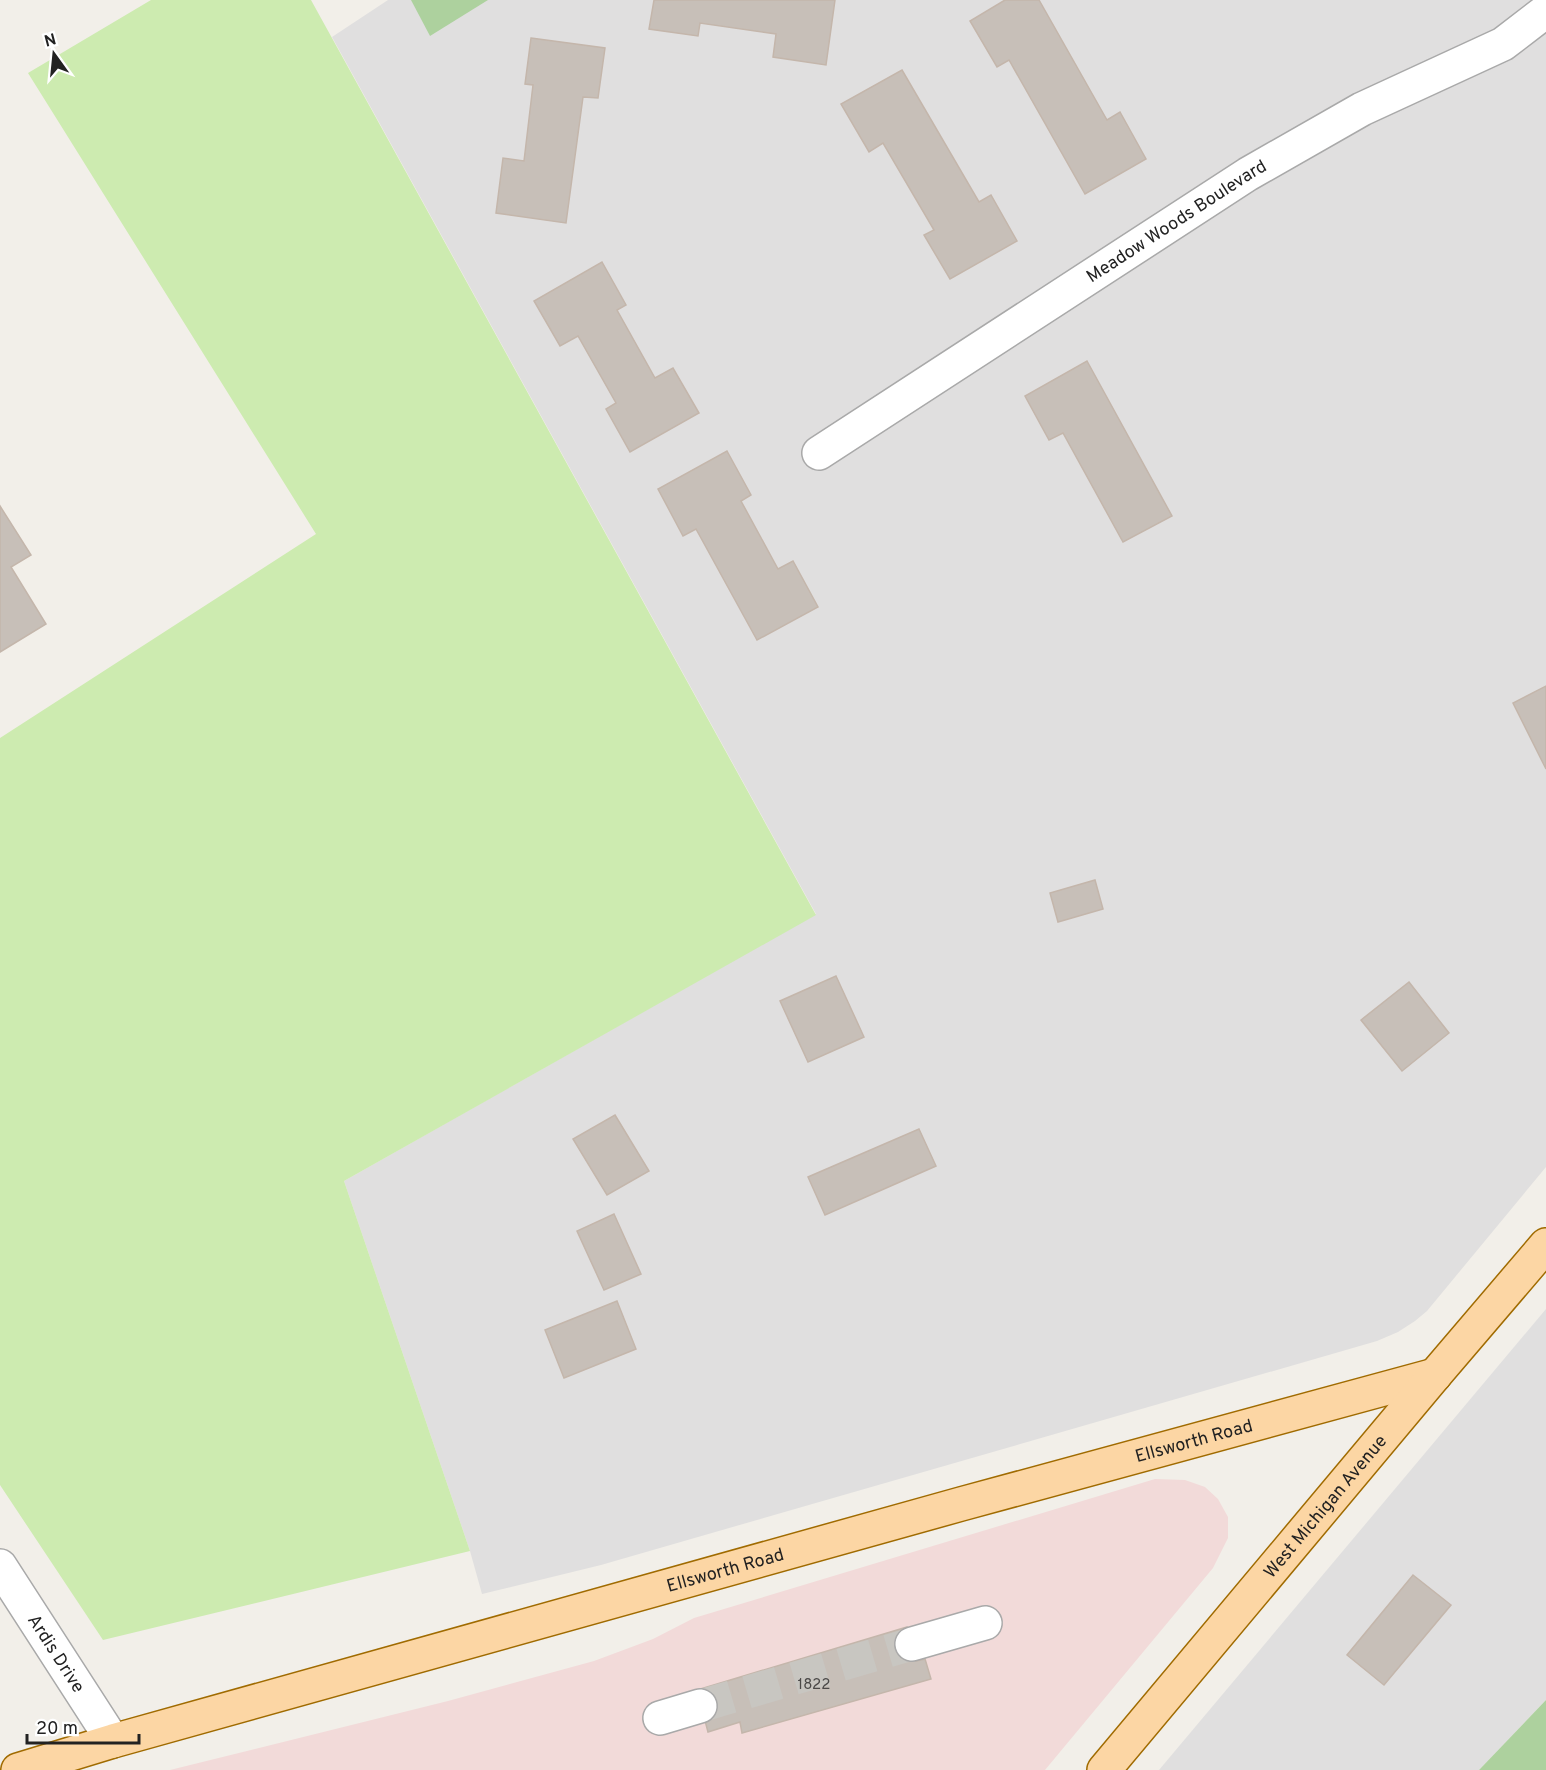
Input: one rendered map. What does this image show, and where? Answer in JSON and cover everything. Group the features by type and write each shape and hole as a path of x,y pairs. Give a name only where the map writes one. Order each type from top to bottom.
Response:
{"main road":[{"name":"West Michigan Avenue","path":"1104,1770 1546,1245"},
{"name":"Ellsworth Road","path":"18,1770 113,1741 950,1507 1435,1375"}],"street":[{"name":"Meadow Woods Boulevard","path":"819,453 1248,174 1362,109 1503,44 1546,11"},
{"name":"Ardis Drive","path":"0,1566 113,1741"},
{"path":"912,1644 985,1623"},
{"path":"660,1718 700,1706"}],"shaded area":[{"path":"388,0 1546,0 1546,1167 1427,1311 1415,1321 1398,1332 1377,1341 601,1565 482,1594 470,1551 344,1181 816,914 332,37"},
{"path":"1546,1309 1546,1700 1479,1770 1159,1770"},
{"path":"1155,1479 1185,1480 1205,1487 1218,1499 1228,1517 1228,1538 1213,1568 1045,1770 170,1770 448,1701 594,1661 653,1639 694,1618"}],"green space":[{"path":"151,0 311,0 816,915 344,1181 470,1551 103,1640 0,1485 0,738 316,534 28,73"},
{"path":"411,0 488,0 430,36"},
{"path":"1546,1700 1546,1770 1479,1770"}],"building":[{"path":"654,0 835,0 826,65 773,57 776,34 700,23 698,36 649,29"},
{"path":"1005,0 1039,0 1107,120 1120,112 1146,159 1085,194 1009,60 997,67 970,21"},
{"path":"531,38 605,48 598,98 583,97 566,223 496,213 503,158 524,161 533,85 525,84"},
{"path":"902,70 979,202 991,195 1017,241 950,279 924,235 934,230 883,143 869,152 841,104"},
{"path":"602,262 626,305 617,310 655,378 673,368 699,413 630,452 606,409 616,403 578,336 560,346 534,301"},
{"path":"1087,361 1172,516 1123,542 1063,433 1049,440 1025,396"},
{"path":"727,451 751,495 741,501 778,569 793,561 818,607 757,640 696,529 683,536 658,489"},
{"path":"0,506 31,555 11,567 46,624 0,652"},
{"path":"1546,686 1546,769 1513,703"},
{"path":"1095,880 1103,909 1058,922 1050,893"},
{"path":"836,976 864,1037 808,1062 780,1001"},
{"path":"1409,982 1449,1033 1402,1071 1361,1020"},
{"path":"615,1115 649,1171 607,1195 573,1139"},
{"path":"919,1129 936,1166 825,1215 808,1177"},
{"path":"614,1214 641,1274 604,1290 577,1231"},
{"path":"617,1301 636,1349 564,1378 545,1330"},
{"path":"1413,1575 1451,1605 1384,1685 1347,1655"},
{"path":"907,1627 916,1661 925,1659 931,1679 742,1733 740,1722 708,1732 697,1690"}],"tunnel":[{"path":"700,1706 912,1644"}]}
